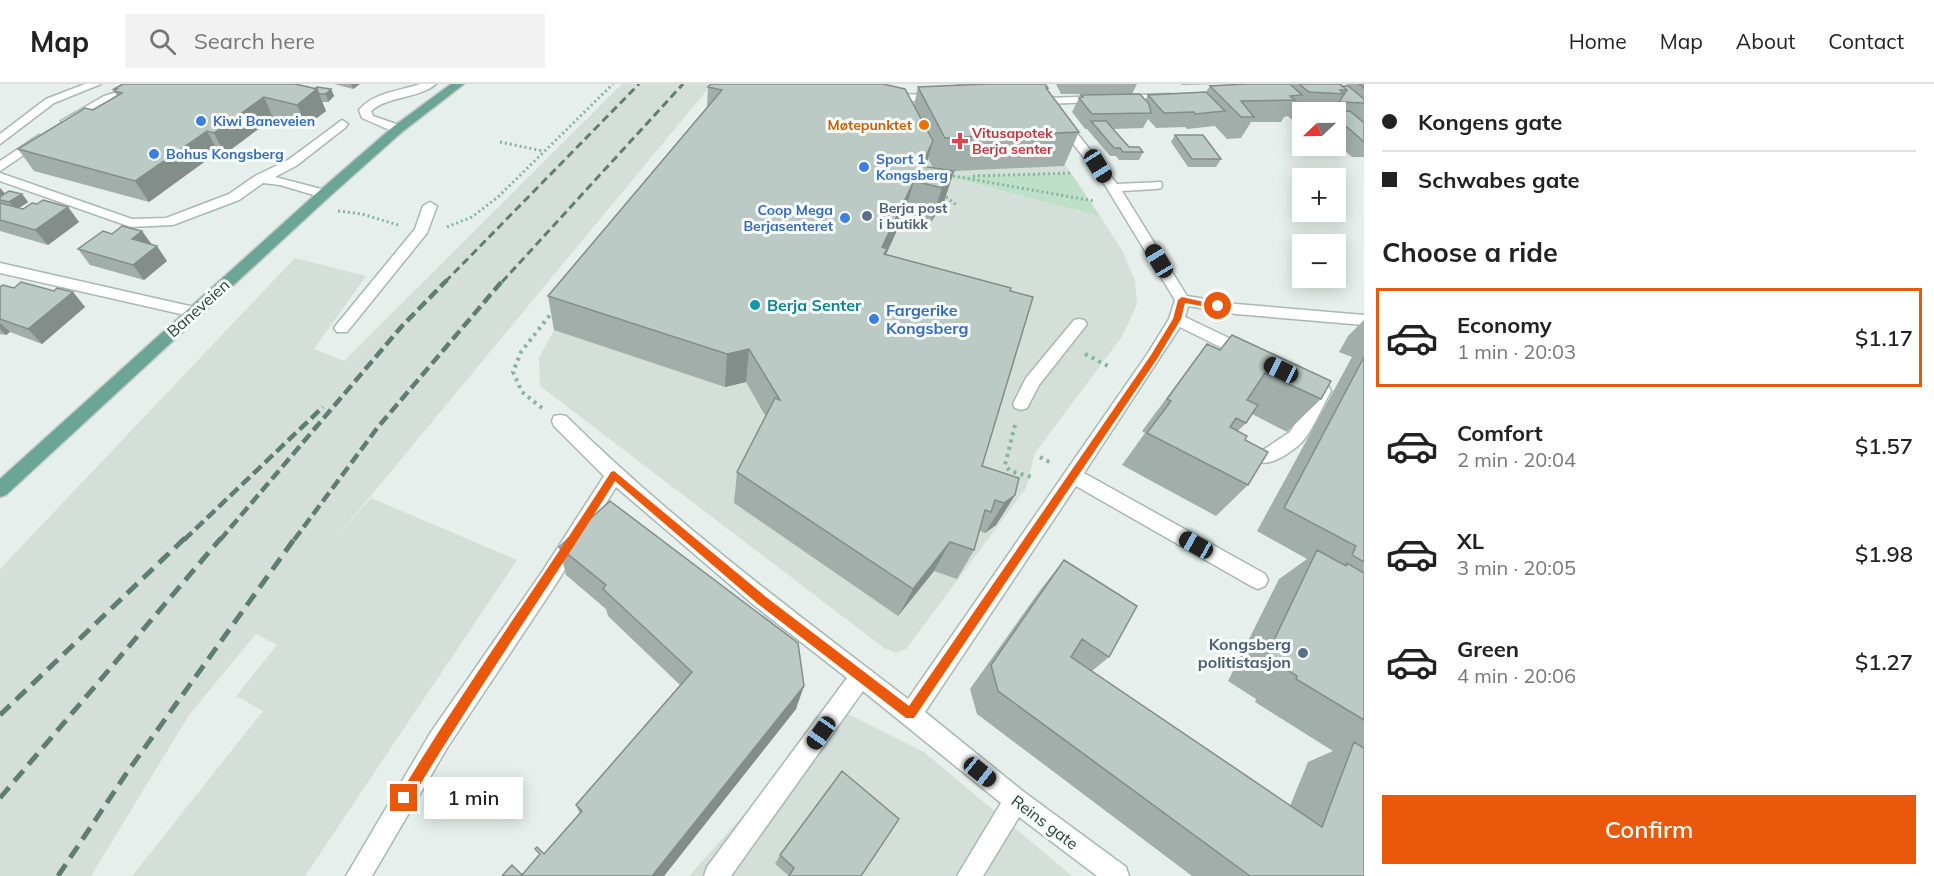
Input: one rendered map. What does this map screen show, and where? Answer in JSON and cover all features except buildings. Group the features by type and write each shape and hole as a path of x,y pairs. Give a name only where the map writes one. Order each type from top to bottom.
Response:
{"main road":[{"name":"Baneveien","path":"0,490 324,194 398,129 458,84"},
{"path":"1034,91 1044,101"}],"street":[{"path":"0,140 50,101 95,84"},
{"path":"398,129 368,118 364,110 370,104 382,99 430,84"},
{"path":"845,84 868,93 888,97 914,98 949,92 964,84"},
{"path":"1044,101 1182,96 1170,84"},
{"path":"0,168 52,130 108,98 148,86"},
{"path":"910,714 1133,389 1177,319 1182,300 1148,242 1098,166 1044,101"},
{"path":"0,177 131,223 168,222 234,197 260,178 292,163 342,124"},
{"path":"260,178 282,181 324,194"},
{"path":"1112,188 1156,185"},
{"path":"342,328 422,230 430,206"},
{"path":"3,272 194,312"},
{"path":"1182,300 1236,309 1364,320"},
{"path":"1177,319 1260,360"},
{"path":"1021,404 1032,381 1079,324"},
{"path":"1266,457 1296,437 1323,391 1302,380"},
{"name":"Reins gate","path":"560,421 614,475 762,600 910,714 1016,800 1117,876"},
{"path":"358,876 440,740 549,578 614,475"},
{"path":"1072,475 1258,580"},
{"path":"716,876 861,677"},
{"path":"969,876 1016,800"}],"path":[{"path":"500,142 543,151 613,84"},
{"path":"941,175 1077,172"},
{"path":"964,176 1097,202"},
{"path":"939,189 944,197 958,206"},
{"path":"554,311 521,352 513,372 522,392 560,421"},
{"path":"1021,404 1005,465 1011,471 1035,478"}],"shaded area":[{"path":"622,84 712,84 340,533 371,498 517,560 305,876 132,876 263,711 236,696 277,645 256,634 189,715 91,876 0,876 0,569 295,258 366,276 314,349 344,361"},
{"path":"1031,115 1071,173 949,177 1100,216 1123,252 1135,281 1137,304 1123,335 1035,453 1026,488 906,649 896,653 884,648 540,386 539,358 554,330 903,121"},
{"path":"838,709 924,752 1072,876 689,876"}],"green space":[{"path":"1071,173 1100,216 946,176"}],"railway":[{"path":"445,282 639,84"},
{"path":"502,282 683,84"},
{"path":"220,540 402,326 447,280"},
{"path":"294,540 378,427 503,280"},
{"path":"184,540 323,407"},
{"path":"0,715 185,538"},
{"path":"0,798 221,538"},
{"path":"58,876 128,771 295,538"}],"place":[{"name":"Kiwi Baneveien","path":"201,121"},
{"name":"Møtepunktet","path":"924,125"},
{"name":"Vitusapotek Berja senter","path":"960,141"},
{"name":"Bohus Kongsberg","path":"154,154"},
{"name":"Sport 1 Kongsberg","path":"864,167"},
{"name":"Berja post i butikk","path":"867,216"},
{"name":"Coop Mega Berjasenteret","path":"845,218"},
{"name":"Berja Senter","path":"755,305"},
{"name":"Fargerike Kongsberg","path":"874,319"},
{"name":"Kongsberg politistasjon","path":"1303,653"}],"route":[{"path":"404,798 614,475 762,600 910,714 1133,389 1177,319 1182,300 1218,306"}]}
